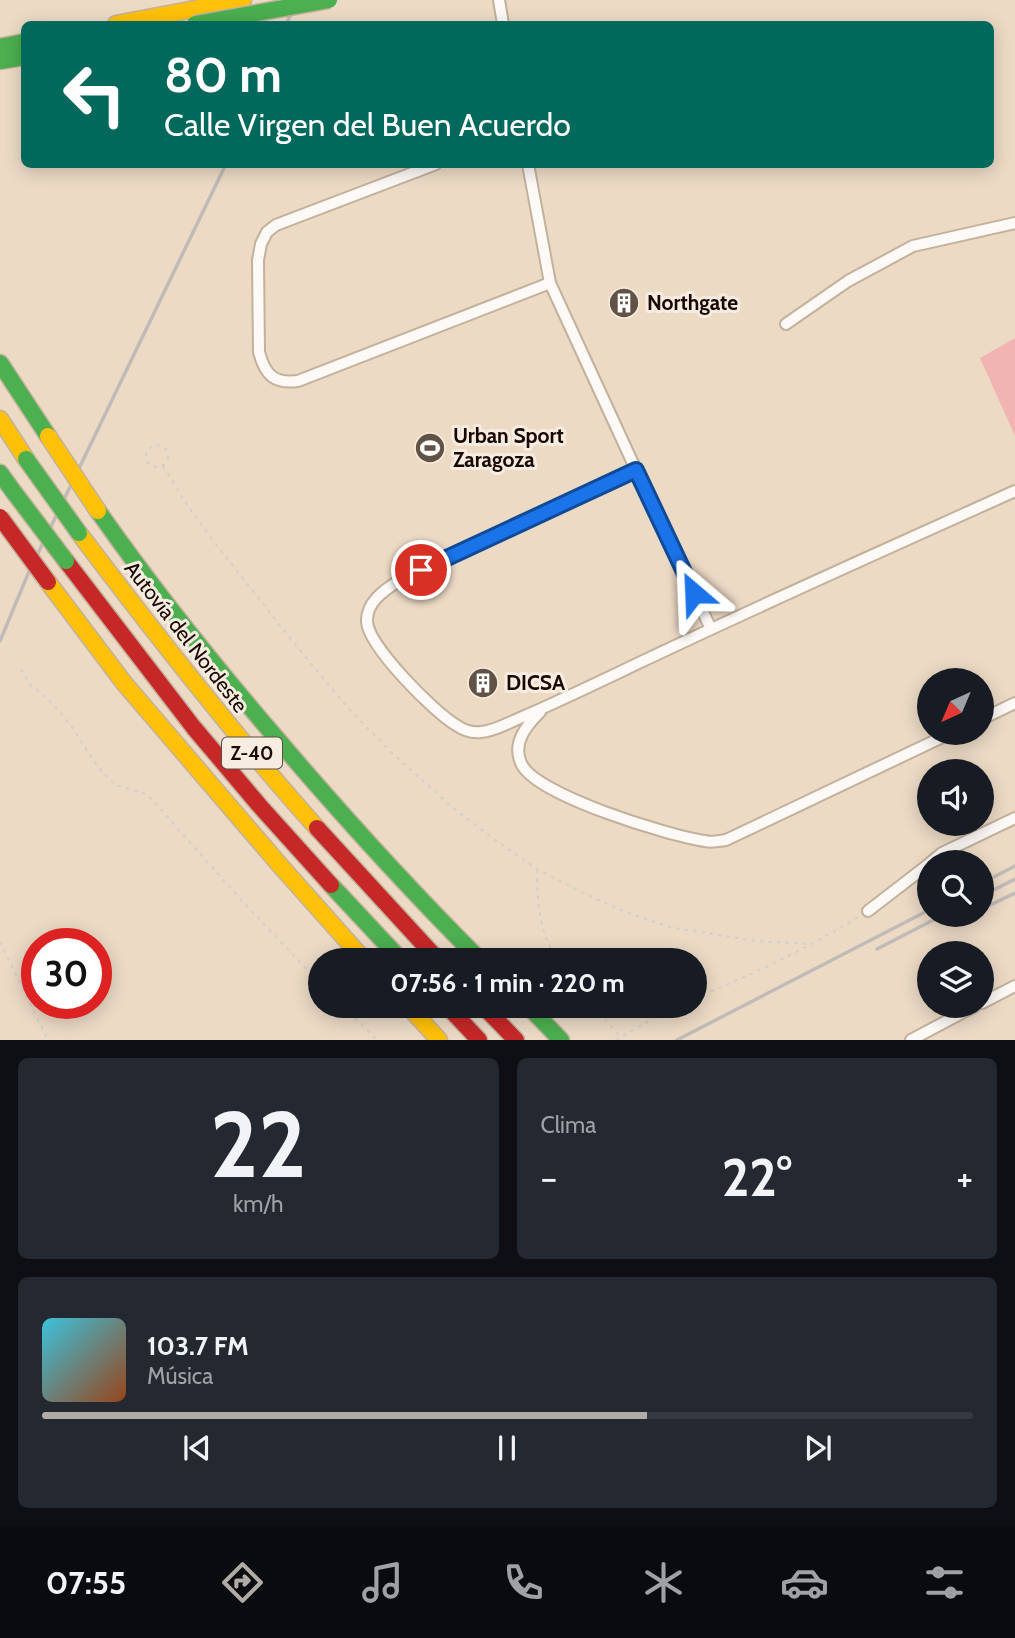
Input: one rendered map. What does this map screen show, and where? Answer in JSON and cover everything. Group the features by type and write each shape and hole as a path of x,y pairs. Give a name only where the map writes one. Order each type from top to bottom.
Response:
{"main road":[{"path":"132,21 243,0"},
{"path":"212,21 329,0"},
{"path":"0,47 21,43"},
{"path":"0,61 21,58"},
{"path":"0,363 126,552 225,677 389,866 468,948"},
{"name":"Autovía del Nordeste","path":"0,419 26,459 153,633 275,782 427,948"},
{"name":"Z-40","path":"0,473 131,649 212,750 307,860 390,948"},
{"path":"0,517 124,683 353,948"},
{"path":"419,1018 439,1040"},
{"path":"458,1018 479,1040"},
{"path":"495,1018 516,1040"},
{"path":"540,1018 561,1040"}],"street":[{"path":"499,0 502,21"},
{"path":"426,168 276,225 267,232 258,260 259,352 262,365 269,374 286,383 298,381 550,283"},
{"path":"529,168 550,283 711,629"},
{"path":"786,324 848,281 913,246 1015,223"},
{"path":"636,470 397,582 374,600 367,621 369,631 399,673 446,719 470,732 490,730 1015,491"},
{"path":"994,713 1015,703"},
{"path":"545,707 525,729 518,747 521,764 531,777 559,793 645,826 706,842 726,840 924,746"},
{"path":"948,850 1015,818"},
{"path":"868,911 917,873"},
{"path":"994,997 1015,986"},
{"path":"911,1040 952,1018"}],"path":[{"path":"158,445 166,450 167,461 163,466 155,468 148,464 145,453 150,447 158,445"},
{"path":"163,466 220,550 349,709 391,752 452,807 494,839 537,869 583,893 669,927 756,942 812,944"},
{"path":"21,669 30,684 53,704 69,723 107,777 115,785 147,794 244,904 308,971"},
{"path":"537,869 537,901 546,938 552,948"},
{"path":"707,993 812,944 868,911"},
{"path":"0,942 47,1040"},
{"path":"355,1018 377,1040"},
{"path":"604,1018 620,1037"},
{"path":"615,1040 653,1018"}],"shaded area":[{"path":"1015,338 1015,436 980,358"}],"railway":[{"path":"288,21 298,0"},
{"path":"0,641 28,574 224,168"},
{"path":"994,877 1015,866"},
{"path":"994,890 1015,879"},
{"path":"994,903 1015,893"},
{"path":"677,1040 917,916"},
{"path":"877,949 920,927"}],"traffic: fast":[{"path":"212,21 329,0"},
{"path":"0,47 21,43"},
{"path":"0,61 21,58"},
{"path":"0,363 48,436"},
{"path":"26,459 79,533"},
{"path":"0,473 13,491"},
{"path":"13,491 66,561"},
{"path":"98,511 182,624 272,733 374,849 468,948"},
{"path":"331,885 390,948"},
{"path":"540,1018 561,1040"}],"traffic: slow":[{"path":"132,21 243,0"},
{"path":"0,419 26,459"},
{"path":"48,436 98,511"},
{"path":"79,533 195,683 317,828"},
{"path":"48,582 124,683 353,948"},
{"path":"419,1018 439,1040"}],"traffic: jam":[{"path":"0,517 48,582"},
{"path":"66,561 194,728 331,885"},
{"path":"317,828 427,948"},
{"path":"458,1018 479,1040"},
{"path":"495,1018 516,1040"}],"place":[{"name":"Northgate","path":"624,303"},
{"name":"Urban Sport Zaragoza","path":"430,448"},
{"name":"DICSA","path":"483,683"}],"route":[{"path":"421,570 636,470 694,593"}]}
